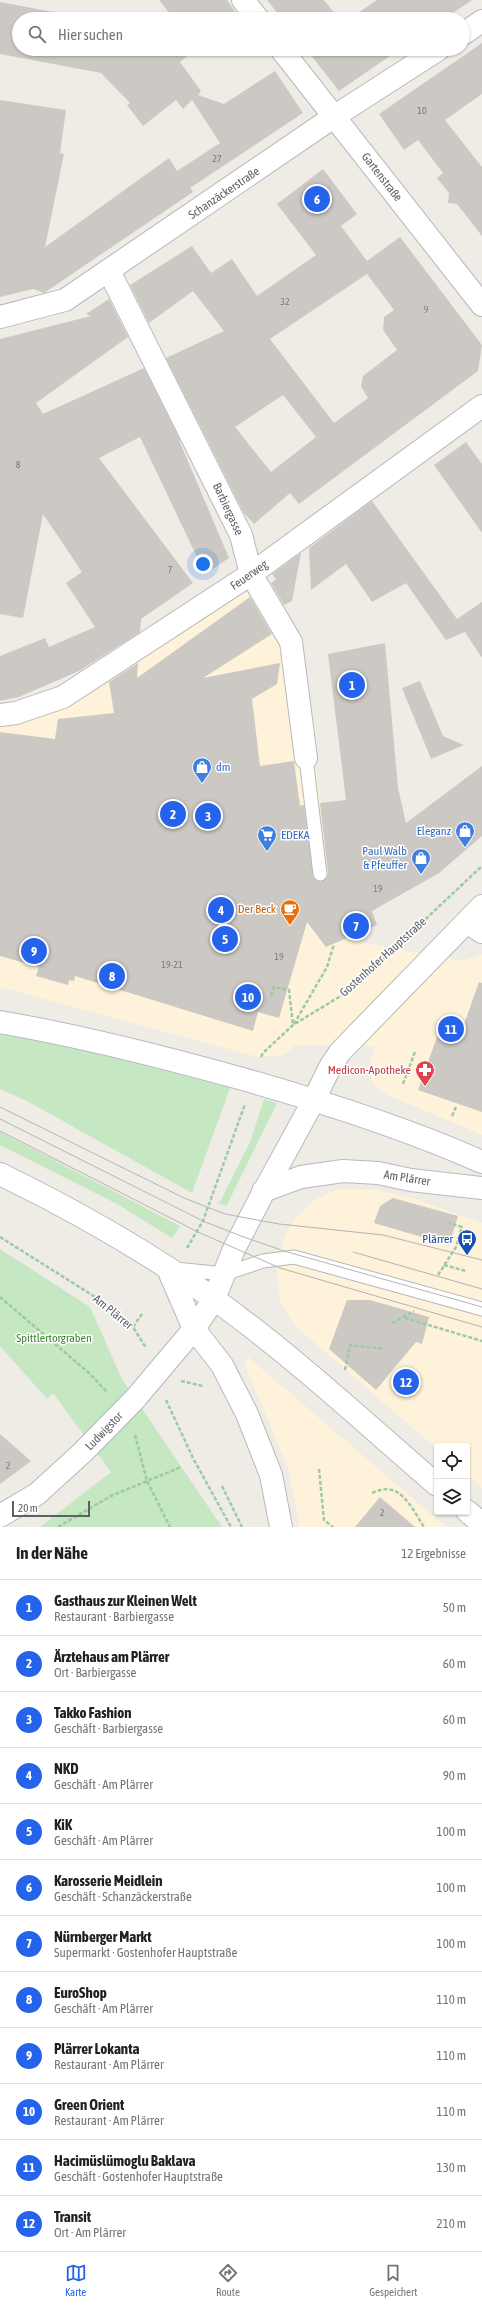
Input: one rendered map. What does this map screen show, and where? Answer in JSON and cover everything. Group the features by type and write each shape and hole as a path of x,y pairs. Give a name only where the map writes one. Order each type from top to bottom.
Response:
{"street":[{"path":"243,0 252,12"},
{"path":"470,29 482,21"},
{"name":"Gartenstraße","path":"288,56 482,305"},
{"name":"Schanzäckerstraße","path":"0,317 65,300 335,116 428,56"},
{"name":"Barbiergasse","path":"109,271 241,535 251,574 291,642 306,758"},
{"name":"Feuerweg","path":"0,715 16,713 63,697 251,574 482,406"},
{"path":"194,1329 214,1299 224,1274 264,1191 314,1100 330,1067 340,1052 474,927 482,906"},
{"path":"0,1006 83,1038"},
{"path":"0,1022 83,1038 178,1061 314,1100 388,1124 482,1162"},
{"name":"Am Plärrer","path":"264,1191 301,1177 343,1171 378,1173 411,1180 482,1188"},
{"path":"0,1174 92,1222 214,1299 274,1346 434,1482"},
{"path":"168,1269 194,1329 222,1365 247,1414 271,1475 281,1527"},
{"name":"Ludwigstor","path":"0,1516 37,1494 83,1452 135,1399 194,1329"},
{"path":"470,1514 482,1524"}],"lane":[{"path":"306,758 320,874"},
{"path":"168,1269 224,1274 263,1261 294,1257 482,1309"}],"path":[{"name":"Gostenhofer Hauptstraße","path":"261,1057 263,1053 294,1025 349,991 482,866"},
{"path":"294,1025 327,967 334,944"},
{"path":"271,996 274,987 289,990 294,1025"},
{"path":"403,1084 415,1052"},
{"path":"187,1248 203,1221 246,1101"},
{"path":"452,1116 456,1107"},
{"path":"449,1223 462,1227 456,1247"},
{"name":"Am Plärrer","path":"0,1238 100,1300 133,1327 147,1351 155,1376 193,1458 231,1527"},
{"path":"444,1265 466,1271"},
{"path":"0,1297 89,1373 108,1394"},
{"path":"133,1327 142,1314"},
{"path":"392,1323 413,1314"},
{"path":"404,1318 482,1341"},
{"path":"345,1370 350,1345 385,1349"},
{"path":"155,1376 203,1385 206,1392"},
{"path":"131,1428 135,1435 147,1481 170,1527"},
{"path":"58,1527 111,1496 181,1467"},
{"path":"319,1469 324,1520 333,1527"},
{"path":"222,1486 242,1527"},
{"path":"372,1493 381,1488 395,1490 406,1498 424,1527"}],"shaded area":[{"path":"250,585 294,635 343,939 462,961 482,954 482,1135 381,1092 373,1083 369,1067 374,1046 294,1046 286,1054 280,1056 258,1057 0,987 0,721"},
{"path":"341,1189 378,1190 415,1199 482,1223 482,1488 470,1478 470,1443 434,1443 434,1446 295,1326 280,1301 277,1270 278,1257 284,1238 295,1218 315,1200 328,1193"},
{"path":"248,1357 446,1527 300,1527 288,1468 245,1365"}],"green space":[{"path":"0,1034 80,1048 230,1088 192,1193 27,1101 0,1089"},
{"path":"264,1099 277,1103 227,1205 219,1204 250,1142"},
{"path":"0,1132 180,1226 172,1238 119,1205 0,1145"},
{"name":"Spittlertorgraben","path":"0,1249 90,1307 122,1379 222,1527 40,1527 111,1472 53,1393 47,1399 0,1346"}],"building":[{"path":"159,0 227,0 235,12 168,12"},
{"path":"267,0 324,0 333,12 276,12"},
{"path":"377,0 472,0 454,12 359,12"},
{"path":"0,2 53,12 12,12 12,56 187,56 180,62 201,91 198,95 224,104 275,71 303,113 190,188 193,192 44,293 33,289 0,297 0,100 66,110 60,153 64,154 45,247 169,158 177,171 220,143 192,100 183,109 176,100 143,126 127,105 130,103 101,73 0,54"},
{"path":"482,43 482,94 445,120 482,167 482,236 457,204 448,203 449,193 437,178 443,173 418,140 404,150 379,114 463,56 470,56 470,51"},
{"path":"312,56 390,56 339,91"},
{"path":"323,169 357,214 341,226 367,261 400,237 482,345 478,371 299,504 290,493 254,524 244,513 166,358 224,331 193,291 149,323 130,285 192,246 211,273 232,259 257,296 316,255 277,204","holes":["367,274 394,310 384,317 383,330 397,350 363,376 361,386 368,398 334,423 270,339","283,395 316,437 271,472 235,427"]},
{"path":"109,299 128,337 36,403 43,414 144,368 181,442 179,440 229,558 205,574 140,437 99,458 193,583 141,619 140,632 79,671 19,697 0,701 0,656 45,638 49,647 95,627 66,583 82,572 43,514 23,618 0,614 0,339 91,316 86,314"},
{"path":"466,442 482,464 482,533 434,465"},
{"path":"372,501 457,619 482,602 482,658 465,632 446,640 406,583 372,602 346,564 311,590 309,548"},
{"path":"301,553 292,601 284,605 271,583 276,579 272,574"},
{"path":"250,597 272,634 203,678 280,663 277,684 252,699 260,766 294,761 300,806 304,805 314,879 321,882 327,877 328,873 320,803 346,800 328,654 385,643 398,788 406,823 482,766 482,836 439,873 372,911 377,925 326,947 307,922 279,1018 258,1012 253,1031 75,976 74,981 69,980 68,985 36,976 39,967 0,956 0,732 55,739 58,719 114,713 109,682 138,663 137,678"},
{"path":"420,681 443,736 464,745 431,759 402,688"},
{"path":"479,982 482,983 482,1112 418,1090 442,1023 462,1030"},
{"path":"393,1198 458,1216 449,1245 374,1223 380,1206"},
{"path":"347,1300 370,1300 429,1317 422,1344 416,1342 376,1390 329,1349"},
{"path":"0,1434 31,1461 0,1484"},
{"path":"380,1497 415,1527 355,1527"}],"tram line":[{"path":"0,1107 184,1198 225,1214 279,1224 383,1235 482,1260"},
{"path":"0,1119 203,1221 241,1236 284,1251 482,1307"},
{"path":"0,1131 198,1232 280,1268 482,1327"},
{"path":"353,1252 482,1289"}],"place":[{"name":"Karosserie Meidlein","path":"317,199"},
{"name":"Gasthaus zur Kleinen Welt","path":"352,685"},
{"name":"dm","path":"202,784"},
{"name":"Ärztehaus am Plärrer","path":"173,814"},
{"name":"Takko Fashion","path":"208,816"},
{"name":"Eleganz","path":"465,848"},
{"name":"EDEKA","path":"267,852"},
{"name":"Paul Walb & Pfeuffer","path":"421,875"},
{"name":"NKD","path":"221,910"},
{"name":"Der Beck","path":"290,926"},
{"name":"Nürnberger Markt","path":"356,926"},
{"name":"KiK","path":"225,939"},
{"name":"Plärrer Lokanta","path":"34,951"},
{"name":"EuroShop","path":"112,976"},
{"name":"Green Orient","path":"248,997"},
{"name":"Hacimüslümoglu Baklava","path":"451,1029"},
{"name":"Medicon-Apotheke","path":"425,1087"},
{"name":"Plärrer","path":"467,1256"},
{"name":"Transit","path":"406,1382"}]}
